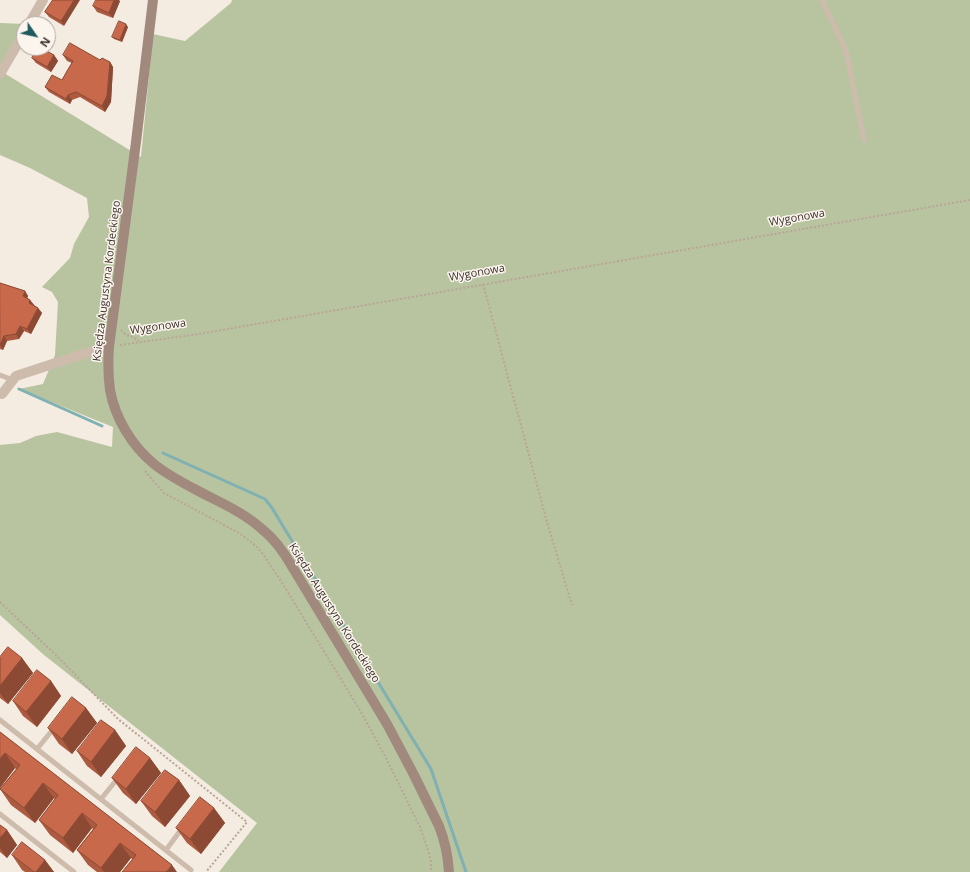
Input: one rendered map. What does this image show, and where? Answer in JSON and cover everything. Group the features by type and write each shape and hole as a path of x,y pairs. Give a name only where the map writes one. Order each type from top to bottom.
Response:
{"street":[{"path":"34,16 43,0"},
{"name":"Księdza Augustyna Kordeckiego","path":"153,0 109,347 108,370 110,390 113,401 125,429 138,448 154,464 170,475 238,512 264,530 275,542 293,568 378,708 414,775 444,838 450,872"},
{"path":"0,74 16,47"},
{"path":"0,394 2,394 16,376 109,347"}],"lane":[{"path":"822,0 846,51 864,140"},
{"path":"0,375 13,380"},
{"path":"0,720 191,870"},
{"path":"38,749 58,722"},
{"path":"101,799 122,773"},
{"path":"0,814 74,872"},
{"path":"166,850 186,823"}],"path":[{"name":"Wygonowa","path":"109,347 199,334 970,200"},
{"path":"484,284 547,522 572,605"},
{"path":"140,466 164,493 239,533 256,546 263,554 282,581 361,712 386,758 420,827 431,862 431,872"},
{"path":"0,602 59,658 118,719 247,822 206,872"}],"green space":[{"path":"232,0 970,0 970,872 219,872 257,823 44,655 0,615 0,445 20,443 36,436 57,432 112,447 113,427 19,389 43,384 55,355 58,302 52,292 42,287 70,258 74,244 89,217 87,198 30,168 0,155 0,79 4,73 141,157 153,34 185,41 231,3"},
{"path":"0,23 16,24 16,38 0,66"}],"building":[{"path":"53,0 74,0 61,21 56,18 56,16 52,16 45,12"},
{"path":"96,0 114,0 109,13 93,6"},
{"path":"119,21 126,24 120,40 112,37"},
{"path":"70,43 100,60 102,58 110,62 107,96 102,106 76,92 68,95 66,99 45,87 52,75 62,80 73,61 63,55"},
{"path":"33,56 53,56 47,67 32,58"},
{"path":"0,283 25,291 23,296 30,300 29,303 38,308 27,329 20,326 16,334 4,336 0,345"},
{"path":"8,647 22,658 0,686 0,657"},
{"path":"37,670 51,681 26,712 13,701"},
{"path":"72,697 86,708 62,739 48,728"},
{"path":"101,720 115,730 91,762 77,751"},
{"path":"0,732 172,865 166,872 122,872 136,855 120,843 101,868 77,850 97,825 82,813 63,838 39,820 58,795 43,783 24,808 0,789 20,765 5,753 0,759"},
{"path":"136,747 150,758 126,789 112,778"},
{"path":"165,770 179,780 155,812 141,801"},
{"path":"200,797 214,808 190,839 176,828"},
{"path":"0,825 7,830 0,838"},
{"path":"22,842 45,860 36,872 12,855"}],"waterway":[{"path":"19,389 102,426"},
{"path":"163,453 265,499 272,508 431,769 466,872"}]}
